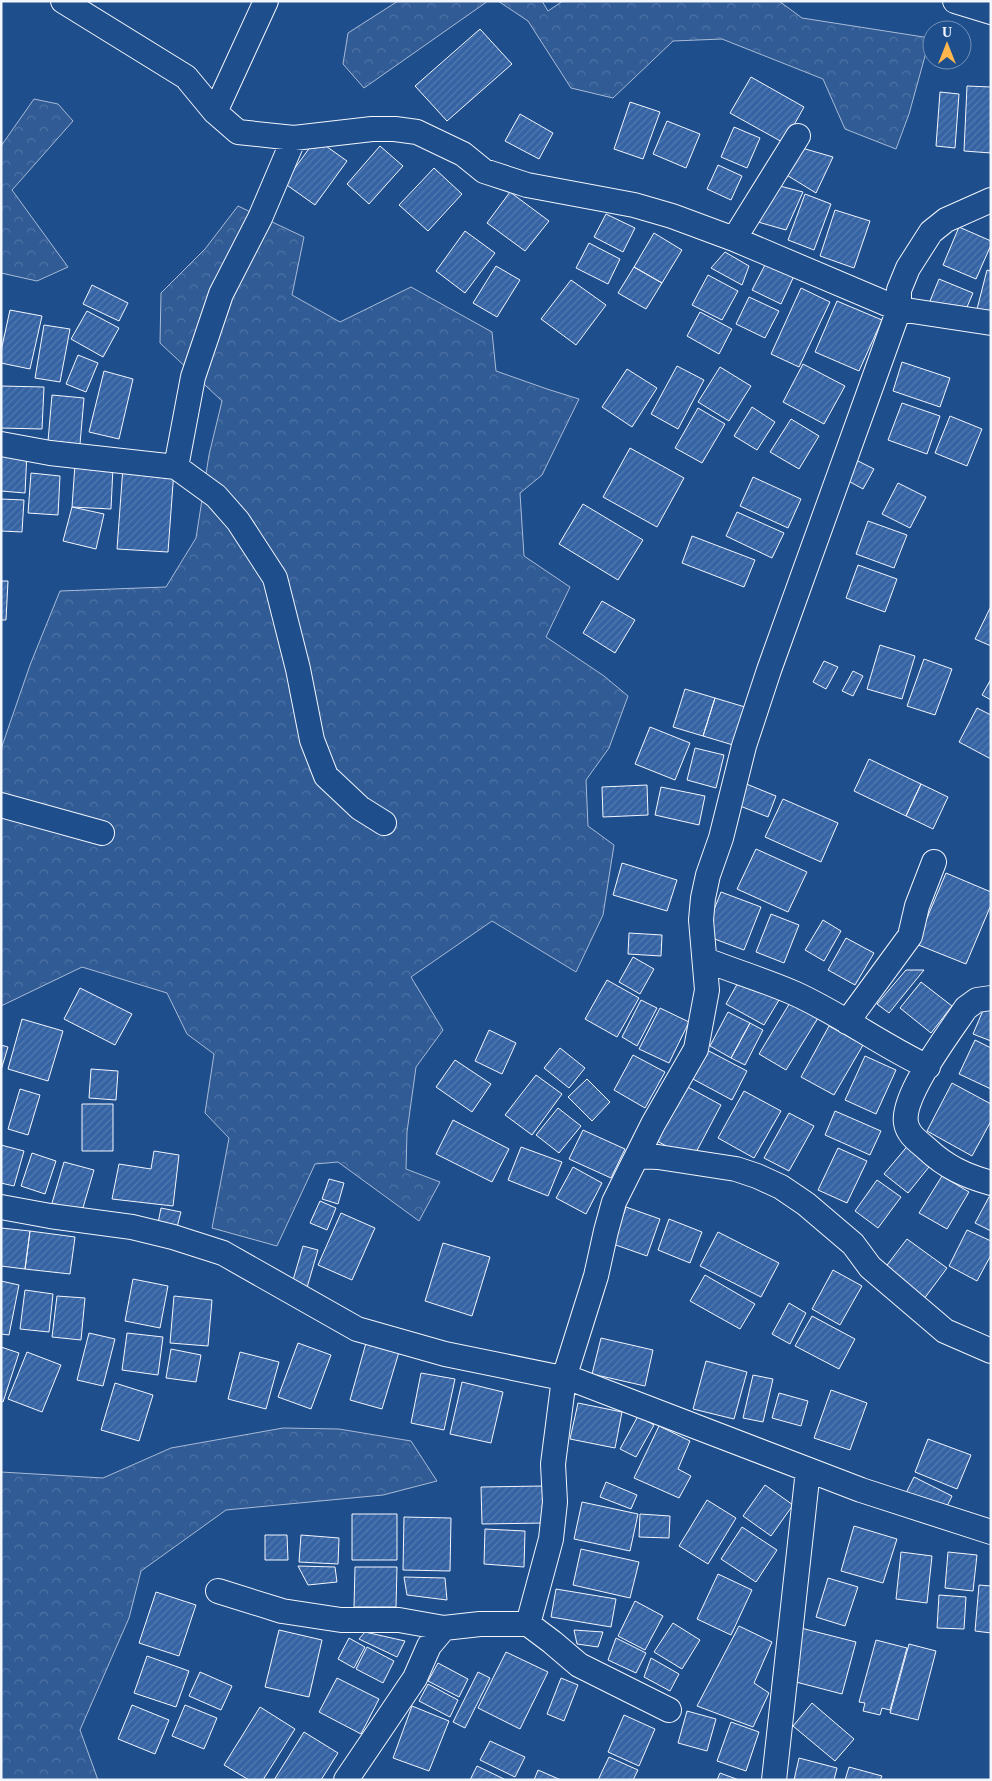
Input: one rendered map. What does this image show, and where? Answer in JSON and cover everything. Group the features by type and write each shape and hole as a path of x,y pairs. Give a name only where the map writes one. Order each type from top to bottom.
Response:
{"street":[{"path":"63,1 186,77 215,112 238,132 294,138 372,129 395,129 417,132 463,154 484,171 527,185 634,205 672,216 734,239 899,308 991,323"},
{"path":"215,112 266,1"},
{"path":"955,1 991,12"},
{"path":"734,239 798,136"},
{"path":"176,467 193,377 220,294 260,218 294,138"},
{"path":"528,1624 551,1539 555,1502 553,1464 564,1378 596,1276 614,1202 653,1124 696,1049 707,990 706,960 701,920 703,898 708,875 721,838 744,746 769,670 899,308 899,290 908,268 931,232 946,220 991,200"},
{"path":"1,444 50,453 176,467 216,496 238,521 275,578 298,669 312,740 326,776 360,808 384,823"},
{"path":"1,805 102,833"},
{"path":"847,1022 910,936 917,906 934,862"},
{"path":"706,960 796,994 905,1056 928,1067"},
{"path":"991,998 977,1000 966,1008 913,1090 906,1114 906,1123 910,1135 938,1160 954,1170 991,1183"},
{"path":"637,1156 658,1157 736,1169 780,1187 806,1204 853,1244 870,1267 945,1331 991,1351"},
{"path":"1,1207 50,1216 132,1226 223,1253 262,1273 312,1304 357,1328 445,1354 577,1381 861,1490 991,1532"},
{"path":"774,1780 808,1470"},
{"path":"218,1592 282,1611 341,1620 400,1620 444,1628 480,1624 528,1624 579,1665 669,1710"},
{"path":"346,1780 415,1678 429,1646 444,1628"}],"green space":[{"path":"398,1 488,1 364,88 343,64 348,33"},
{"path":"498,1 542,1 548,11 563,1 779,1 802,18 922,37 922,67 909,114 896,149 845,129 823,79 722,39 673,41 613,98 571,88 528,21"},
{"path":"34,99 58,104 73,121 12,190 68,267 37,281 1,273 1,146"},
{"path":"238,206 304,237 292,295 340,322 411,287 492,332 496,371 579,399 542,475 520,493 524,556 570,587 546,637 604,676 628,696 609,748 586,780 588,826 614,845 603,915 576,972 492,921 411,977 443,1030 416,1067 407,1132 406,1169 440,1182 419,1221 338,1162 315,1164 277,1246 212,1228 229,1138 205,1113 214,1054 187,1034 167,993 82,967 1,1006 1,749 30,665 60,591 166,587 196,538 209,455 222,401 160,343 161,293 205,249"},
{"path":"283,1428 339,1429 411,1441 437,1481 383,1495 226,1510 141,1571 129,1618 80,1730 98,1780 1,1780 1,1472 103,1478 171,1448"}],"building":[{"path":"480,29 512,64 447,121 415,86"},
{"path":"751,77 804,107 784,143 730,113"},
{"path":"967,86 991,87 991,153 964,151"},
{"path":"940,92 959,94 955,148 936,146"},
{"path":"630,102 660,112 643,159 614,149"},
{"path":"520,114 553,133 539,159 505,141"},
{"path":"667,121 700,134 686,168 653,154"},
{"path":"734,127 760,138 747,168 721,157"},
{"path":"316,139 347,161 315,205 284,183"},
{"path":"380,146 403,166 369,204 347,184"},
{"path":"802,148 833,157 816,193 785,174"},
{"path":"718,165 742,176 731,200 707,189"},
{"path":"434,168 462,194 428,231 399,205"},
{"path":"776,185 803,192 786,230 758,222"},
{"path":"510,192 549,221 525,251 487,223"},
{"path":"805,194 831,204 814,250 788,240"},
{"path":"835,210 870,221 854,268 820,256"},
{"path":"606,214 635,228 623,252 594,237"},
{"path":"959,227 991,241 976,279 943,265"},
{"path":"465,231 495,253 465,293 436,271"},
{"path":"654,233 682,250 662,283 634,267"},
{"path":"589,243 620,259 608,284 576,268"},
{"path":"725,252 749,266 742,285 711,268"},
{"path":"766,263 794,276 781,304 752,290"},
{"path":"496,266 520,280 497,317 473,303"},
{"path":"634,267 662,283 646,309 618,293"},
{"path":"987,270 991,271 991,313 977,309"},
{"path":"708,275 738,291 722,320 692,305"},
{"path":"939,279 973,293 964,314 930,301"},
{"path":"571,280 606,305 576,345 541,319"},
{"path":"92,285 128,303 119,321 83,304"},
{"path":"801,288 830,302 799,367 771,354"},
{"path":"749,297 779,311 765,338 736,324"},
{"path":"837,301 882,320 859,371 815,352"},
{"path":"10,310 42,316 30,369 1,363 1,351"},
{"path":"87,311 119,328 103,357 71,339"},
{"path":"700,312 732,329 719,354 687,336"},
{"path":"44,325 70,329 60,382 35,378"},
{"path":"78,355 98,363 86,392 66,384"},
{"path":"902,362 950,378 940,407 893,391"},
{"path":"803,364 845,386 824,424 783,402"},
{"path":"677,366 704,380 678,429 651,414"},
{"path":"720,367 751,386 729,421 698,402"},
{"path":"627,369 657,388 632,427 602,407"},
{"path":"104,371 133,379 119,439 89,432"},
{"path":"1,386 44,387 42,429 1,428"},
{"path":"52,395 84,398 80,444 48,441"},
{"path":"902,403 940,416 927,454 888,440"},
{"path":"752,407 775,422 757,450 734,436"},
{"path":"698,408 725,424 702,463 675,448"},
{"path":"950,416 982,429 967,466 935,453"},
{"path":"791,419 819,436 799,469 770,452"},
{"path":"630,448 684,478 657,527 603,497"},
{"path":"1,450 27,452 25,493 1,491"},
{"path":"854,459 874,469 863,489 843,478"},
{"path":"75,464 113,467 111,509 72,507"},
{"path":"123,467 174,470 168,552 117,549"},
{"path":"31,473 60,476 58,515 28,513"},
{"path":"753,477 801,499 788,528 740,506"},
{"path":"898,483 926,497 910,528 882,514"},
{"path":"1,499 24,500 22,532 1,531"},
{"path":"583,504 643,540 618,580 559,544"},
{"path":"72,507 104,514 96,549 63,541"},
{"path":"737,512 784,533 772,558 726,536"},
{"path":"868,521 907,535 894,568 856,554"},
{"path":"692,536 755,560 744,587 682,563"},
{"path":"858,565 897,579 885,612 846,598"},
{"path":"1,581 8,581 6,620 1,620"},
{"path":"602,601 635,620 615,653 583,633"},
{"path":"991,606 991,646 975,639"},
{"path":"880,645 915,656 902,699 867,689"},
{"path":"924,659 952,669 935,715 907,706"},
{"path":"824,661 838,667 826,689 813,682"},
{"path":"853,671 863,676 853,696 842,691"},
{"path":"991,679 991,700 982,695"},
{"path":"685,689 715,698 703,736 673,727"},
{"path":"715,698 745,707 733,745 703,736"},
{"path":"977,708 991,715 991,759 959,742"},
{"path":"650,727 690,743 675,780 635,764"},
{"path":"695,748 724,755 716,788 687,780"},
{"path":"869,759 921,784 906,816 854,791"},
{"path":"744,783 776,796 768,817 735,804"},
{"path":"921,784 948,797 933,829 906,816"},
{"path":"647,785 648,815 603,817 602,787"},
{"path":"661,787 705,796 699,825 655,815"},
{"path":"783,799 838,823 821,862 765,837"},
{"path":"756,849 807,872 788,912 737,889"},
{"path":"622,863 677,880 667,911 613,895"},
{"path":"946,873 991,892 991,905 966,964 916,944"},
{"path":"721,892 761,907 744,950 704,935"},
{"path":"771,914 799,925 784,963 756,952"},
{"path":"823,920 841,931 824,961 805,950"},
{"path":"629,933 662,935 661,956 628,954"},
{"path":"846,938 874,953 855,985 828,970"},
{"path":"633,957 654,969 640,994 619,982"},
{"path":"906,970 924,970 889,1013 877,1004"},
{"path":"740,979 779,1000 764,1025 726,1004"},
{"path":"607,980 639,998 617,1037 585,1019"},
{"path":"921,982 952,1006 931,1033 900,1008"},
{"path":"80,988 132,1014 115,1045 64,1019"},
{"path":"641,1000 657,1008 637,1046 622,1037"},
{"path":"791,1001 818,1018 786,1070 759,1054"},
{"path":"987,1001 991,1002 991,1041 973,1034"},
{"path":"660,1008 689,1022 669,1063 639,1049"},
{"path":"728,1012 750,1023 731,1058 710,1046"},
{"path":"22,1019 63,1031 48,1081 8,1069"},
{"path":"750,1023 763,1030 745,1065 731,1058"},
{"path":"829,1026 863,1045 834,1095 801,1077"},
{"path":"489,1030 516,1043 502,1074 475,1061"},
{"path":"975,1040 991,1048 991,1089 959,1074"},
{"path":"1,1045 8,1047 1,1070"},
{"path":"560,1048 585,1068 569,1088 544,1068"},
{"path":"707,1050 747,1071 732,1100 691,1078"},
{"path":"633,1055 665,1072 645,1108 614,1090"},
{"path":"865,1056 896,1070 876,1114 845,1100"},
{"path":"455,1060 491,1084 472,1112 436,1087"},
{"path":"91,1069 118,1071 116,1100 89,1098"},
{"path":"536,1075 562,1094 532,1135 505,1115"},
{"path":"587,1079 610,1102 592,1121 568,1097"},
{"path":"952,1083 991,1104 991,1121 972,1156 927,1131"},
{"path":"686,1086 721,1105 692,1160 657,1141"},
{"path":"20,1089 40,1095 28,1135 8,1129"},
{"path":"744,1091 781,1111 754,1158 718,1138"},
{"path":"82,1104 113,1104 113,1151 82,1151"},
{"path":"558,1108 581,1126 559,1153 536,1135"},
{"path":"835,1111 881,1131 870,1155 825,1135"},
{"path":"789,1113 814,1126 789,1171 764,1158"},
{"path":"453,1120 509,1149 492,1182 436,1154"},
{"path":"583,1130 625,1149 611,1178 569,1159"},
{"path":"910,1143 933,1162 908,1193 884,1174"},
{"path":"1,1145 24,1151 14,1186 1,1183"},
{"path":"521,1147 562,1162 548,1196 508,1180"},
{"path":"838,1148 867,1161 847,1203 818,1190"},
{"path":"154,1151 179,1155 173,1206 112,1199 119,1164 151,1169"},
{"path":"32,1153 56,1161 45,1194 21,1186"},
{"path":"64,1162 94,1170 82,1211 52,1203"},
{"path":"573,1167 602,1183 586,1214 556,1198"},
{"path":"942,1176 969,1192 947,1229 919,1213"},
{"path":"329,1179 344,1183 338,1204 322,1199"},
{"path":"877,1180 901,1197 878,1228 855,1211"},
{"path":"989,1197 991,1197 991,1231 975,1223"},
{"path":"320,1201 336,1208 327,1230 310,1223"},
{"path":"626,1207 660,1219 647,1256 613,1244"},
{"path":"161,1208 181,1212 177,1227 158,1223"},
{"path":"341,1213 375,1228 352,1280 318,1265"},
{"path":"669,1219 702,1232 690,1263 658,1250"},
{"path":"1,1228 30,1231 25,1269 1,1266"},
{"path":"967,1230 991,1241 991,1255 977,1281 949,1266"},
{"path":"30,1231 75,1237 70,1274 25,1269"},
{"path":"718,1232 779,1263 761,1297 700,1266"},
{"path":"907,1239 947,1268 924,1299 884,1269"},
{"path":"443,1243 490,1257 472,1316 425,1301"},
{"path":"303,1246 318,1250 306,1291 291,1287"},
{"path":"833,1270 862,1286 840,1325 812,1309"},
{"path":"705,1275 755,1304 740,1329 690,1301"},
{"path":"133,1279 168,1286 160,1328 125,1321"},
{"path":"1,1281 19,1285 9,1335 1,1334"},
{"path":"25,1290 53,1294 49,1332 20,1329"},
{"path":"57,1296 85,1298 81,1340 52,1337"},
{"path":"174,1296 212,1300 208,1346 170,1343"},
{"path":"789,1303 806,1313 790,1344 772,1334"},
{"path":"812,1316 855,1339 839,1369 795,1346"},
{"path":"89,1333 115,1339 103,1386 77,1380"},
{"path":"127,1333 163,1337 158,1375 122,1370"},
{"path":"601,1338 653,1350 645,1386 592,1374"},
{"path":"298,1343 331,1355 311,1409 278,1397"},
{"path":"366,1343 399,1352 382,1409 350,1400"},
{"path":"1,1347 19,1353 3,1402 1,1401"},
{"path":"171,1349 201,1355 196,1382 166,1378"},
{"path":"27,1352 61,1365 42,1412 8,1399"},
{"path":"240,1352 279,1362 266,1409 228,1399"},
{"path":"706,1361 747,1372 734,1419 693,1409"},
{"path":"421,1373 455,1379 444,1430 411,1423"},
{"path":"753,1375 773,1379 763,1422 743,1418"},
{"path":"462,1382 503,1392 491,1443 450,1434"},
{"path":"115,1383 153,1395 139,1441 101,1430"},
{"path":"831,1390 867,1403 850,1450 814,1438"},
{"path":"779,1393 808,1401 801,1426 772,1418"},
{"path":"578,1403 622,1412 615,1448 570,1439"},
{"path":"638,1416 654,1425 636,1457 620,1449"},
{"path":"659,1426 690,1441 678,1469 691,1476 679,1498 634,1478"},
{"path":"928,1439 971,1455 957,1489 915,1472"},
{"path":"914,1477 952,1496 944,1512 906,1493"},
{"path":"606,1482 637,1495 631,1509 600,1497"},
{"path":"765,1485 793,1505 771,1536 743,1516"},
{"path":"543,1486 544,1523 482,1524 481,1487"},
{"path":"707,1500 736,1518 708,1564 679,1546"},
{"path":"582,1502 638,1514 630,1551 574,1539"},
{"path":"352,1514 397,1514 397,1560 352,1560"},
{"path":"640,1514 670,1516 669,1538 639,1537"},
{"path":"404,1517 451,1518 450,1571 403,1570"},
{"path":"854,1526 897,1539 883,1583 841,1571"},
{"path":"742,1527 777,1550 756,1582 721,1559"},
{"path":"485,1529 525,1531 524,1567 484,1564"},
{"path":"265,1535 287,1535 288,1560 265,1560"},
{"path":"301,1535 339,1538 338,1564 299,1562"},
{"path":"581,1549 639,1562 630,1598 573,1585"},
{"path":"901,1552 932,1556 927,1603 896,1599"},
{"path":"948,1552 977,1555 973,1591 945,1588"},
{"path":"298,1566 335,1567 337,1582 308,1585"},
{"path":"355,1567 397,1567 396,1607 354,1607"},
{"path":"718,1574 752,1590 731,1635 697,1619"},
{"path":"404,1577 445,1578 447,1600 407,1595"},
{"path":"828,1578 858,1587 845,1626 816,1617"},
{"path":"979,1585 991,1586 991,1633 975,1631"},
{"path":"556,1589 616,1599 611,1627 551,1617"},
{"path":"156,1592 196,1605 179,1656 139,1643"},
{"path":"939,1595 966,1597 964,1629 937,1628"},
{"path":"635,1601 663,1616 645,1650 618,1636"},
{"path":"673,1623 700,1640 682,1669 654,1652"},
{"path":"739,1626 772,1642 754,1683 769,1693 753,1727 697,1706"},
{"path":"801,1628 856,1642 842,1694 796,1682 799,1669 792,1667"},
{"path":"279,1630 322,1640 309,1697 265,1687"},
{"path":"574,1630 603,1632 598,1647 577,1644"},
{"path":"365,1632 405,1641 397,1657 359,1639"},
{"path":"349,1638 365,1647 354,1668 338,1659"},
{"path":"616,1638 646,1653 636,1673 608,1660"},
{"path":"876,1640 907,1648 890,1710 882,1708 880,1715 863,1711 865,1703 859,1702"},
{"path":"909,1644 936,1651 918,1720 890,1713"},
{"path":"367,1647 394,1661 383,1683 356,1669"},
{"path":"506,1652 548,1672 520,1729 478,1708"},
{"path":"147,1656 189,1671 176,1707 134,1693"},
{"path":"651,1658 679,1674 670,1691 644,1677"},
{"path":"438,1663 468,1679 459,1697 428,1681"},
{"path":"200,1672 232,1686 221,1710 189,1696"},
{"path":"478,1672 490,1678 465,1728 453,1722"},
{"path":"337,1678 379,1699 361,1734 319,1712"},
{"path":"561,1678 578,1685 564,1721 547,1714"},
{"path":"428,1684 458,1700 450,1717 419,1701"},
{"path":"812,1703 854,1739 835,1761 793,1726"},
{"path":"132,1705 169,1720 155,1754 118,1739"},
{"path":"185,1705 217,1718 204,1749 172,1736"},
{"path":"412,1706 449,1721 429,1771 393,1758"},
{"path":"260,1707 295,1729 263,1780 249,1780 224,1765"},
{"path":"687,1711 716,1719 707,1751 678,1743"},
{"path":"624,1715 655,1729 639,1766 608,1752"},
{"path":"731,1722 759,1732 746,1771 717,1761"},
{"path":"304,1732 338,1753 321,1780 274,1780"},
{"path":"490,1741 525,1757 515,1777 480,1760"},
{"path":"609,1757 638,1770 633,1780 598,1780"},
{"path":"799,1758 837,1768 834,1780 794,1780"},
{"path":"477,1766 506,1780 470,1780"},
{"path":"849,1767 882,1776 880,1780 845,1780"},
{"path":"538,1770 561,1780 534,1780"},
{"path":"720,1773 739,1780 717,1780"}]}
